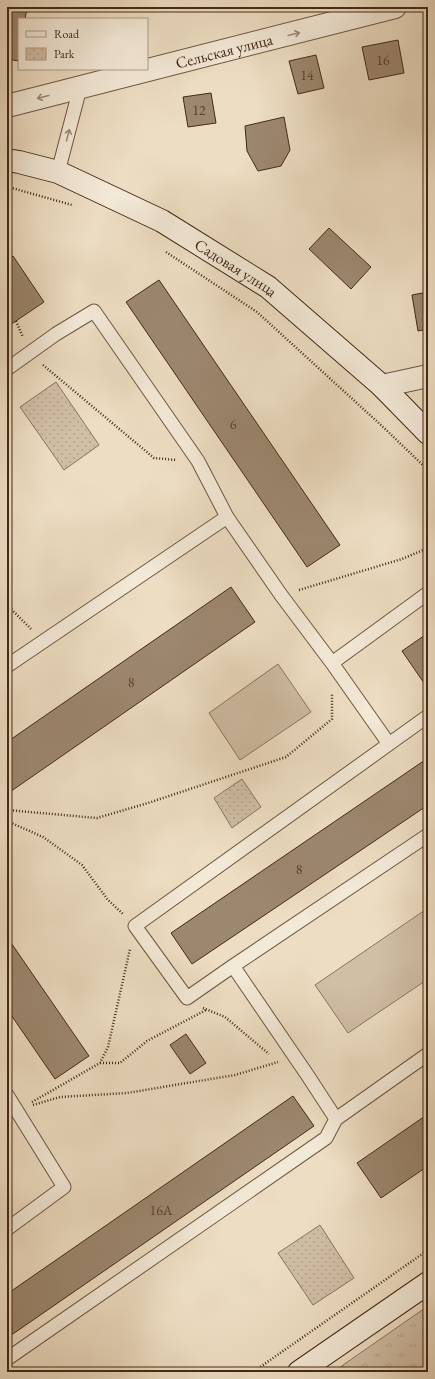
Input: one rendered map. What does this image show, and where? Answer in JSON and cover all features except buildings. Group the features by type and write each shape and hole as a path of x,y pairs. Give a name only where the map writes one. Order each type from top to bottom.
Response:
{"street":[{"name":"Сельская улица","path":"7,106 395,7"},
{"name":"Садовая улица","path":"7,160 58,172 162,221 268,286 382,386 428,433"},
{"path":"382,386 428,376"},
{"path":"299,1372 428,1283"}],"lane":[{"path":"58,172 80,88"},
{"path":"7,369 56,334 94,311 198,461 227,517 281,595 332,663 389,744"},
{"path":"7,666 45,642 227,517"},
{"path":"332,663 428,593"},
{"path":"428,716 135,926 188,998 428,835"},
{"path":"233,966 336,1119"},
{"path":"7,1359 326,1138 336,1119 428,1054"},
{"path":"7,1094 64,1187 7,1228"}],"path":[{"path":"7,187 79,208"},
{"path":"164,251 257,312 428,470"},
{"path":"30,353 154,458 198,461"},
{"path":"281,595 402,559 428,548"},
{"path":"7,605 45,642"},
{"path":"7,810 97,818 148,803 286,757 332,719 332,663"},
{"path":"7,821 43,837 82,865 108,900 135,926 108,1048 100,1063"},
{"path":"188,998 206,1010 225,1017 260,1045 278,1062 308,1076"},
{"path":"17,1110 100,1063 120,1063 147,1041 206,1010"},
{"path":"17,1110 60,1097 127,1093 235,1075 278,1062"},
{"path":"253,1372 428,1250"}],"green space":[{"path":"56,382 99,445 64,470 20,407"},
{"path":"278,664 311,712 240,760 209,713"},
{"path":"242,779 261,807 232,828 214,798"},
{"path":"428,908 428,979 348,1033 315,985"},
{"path":"320,1225 354,1278 313,1305 278,1253"},
{"path":"428,1306 428,1372 333,1372"}]}
